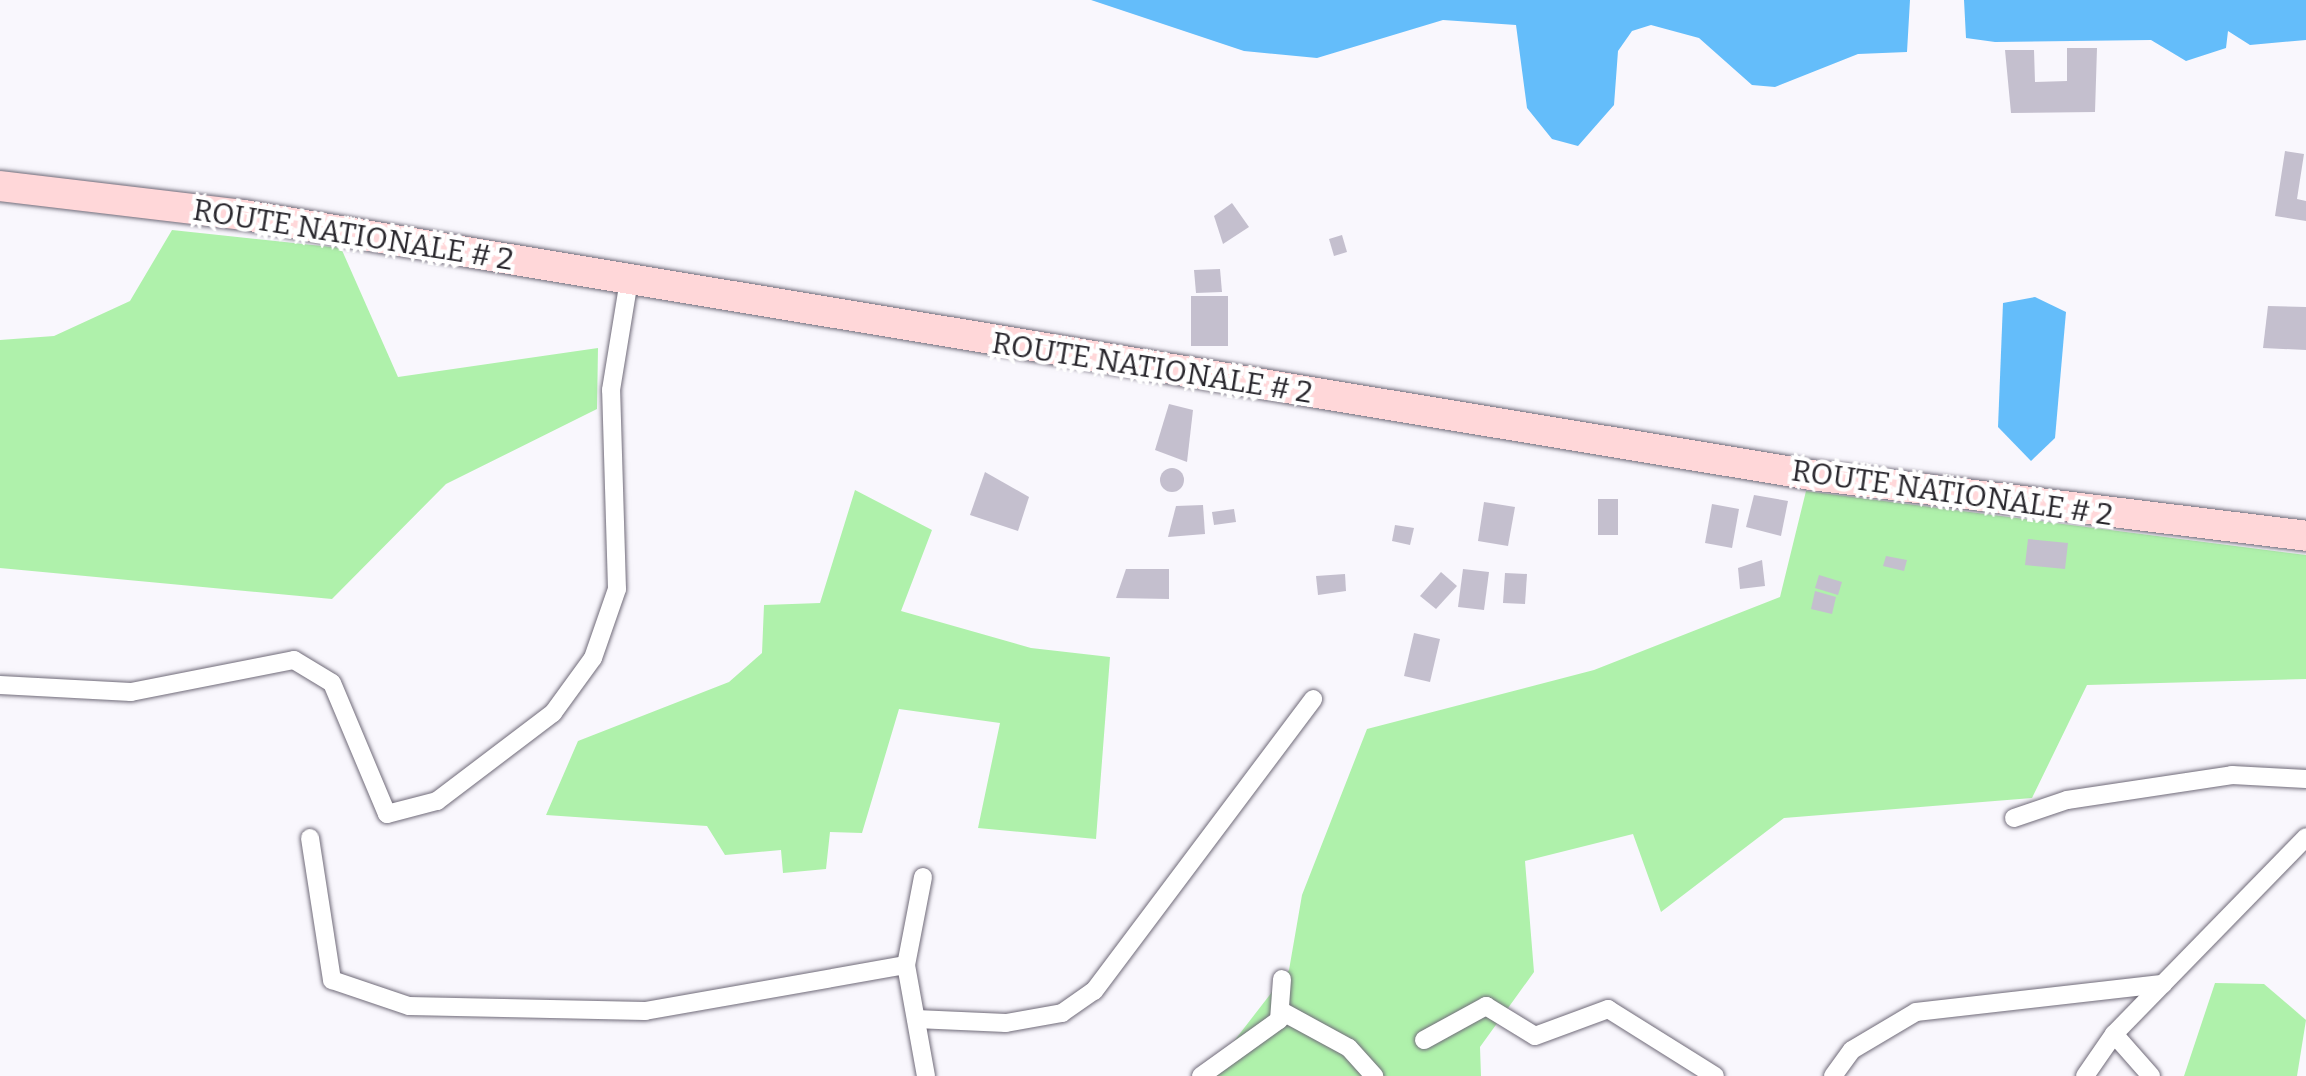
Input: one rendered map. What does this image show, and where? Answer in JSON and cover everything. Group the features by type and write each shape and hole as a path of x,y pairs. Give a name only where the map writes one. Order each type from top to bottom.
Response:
{"main road":[{"name":"ROUTE NATIONALE # 2","path":"0,186 244,215 1792,472 2306,536"}],"street":[{"path":"0,685 131,692 294,660 332,683 388,814 437,801 554,713 593,658 617,589 611,390 629,280"},
{"path":"916,1019 1006,1023 1062,1013 1094,991 1312,700"},
{"path":"2014,818 2067,800 2232,775 2306,779"},
{"path":"2085,1076 2114,1034 2306,837"},
{"path":"310,838 332,980 410,1006 644,1011 906,965"},
{"path":"923,877 906,965 926,1076"},
{"path":"1282,979 1283,1012"},
{"path":"1833,1076 1852,1050 1916,1012 2163,984"},
{"path":"1424,1040 1486,1006 1535,1036 1608,1008 1715,1076"},
{"path":"1201,1076 1283,1012"},
{"path":"1283,1012 1349,1048 1374,1076"},
{"path":"2114,1034 2151,1076"}],"green space":[{"path":"172,230 341,248 398,377 598,348 597,409 446,484 332,599 0,568 0,340 54,336 130,301"},
{"path":"855,490 932,530 901,611 1031,648 1110,657 1096,839 978,828 1000,723 899,709 862,833 830,832 826,869 783,873 781,850 725,855 707,826 546,815 578,741 729,682 762,653 764,605 820,603"},
{"path":"1806,491 2306,555 2306,679 2087,685 2032,798 1784,818 1661,912 1633,834 1525,861 1534,972 1480,1047 1481,1076 1207,1076 1289,970 1302,895 1367,729 1594,670 1780,597"},
{"path":"2215,983 2264,984 2306,1020 2297,1076 2184,1076"}],"water":[{"path":"1091,0 1910,0 1907,52 1858,54 1775,87 1752,85 1699,38 1651,25 1632,31 1618,51 1614,105 1578,146 1552,139 1527,108 1516,25 1443,20 1317,58 1244,51"},
{"path":"1964,0 2306,0 2306,40 2250,45 2228,31 2226,48 2186,61 2151,40 1995,42 1966,38"},
{"path":"2035,297 2066,312 2055,438 2031,461 1998,427 2003,303"}],"building":[{"path":"2067,48 2097,48 2095,112 2011,113 2005,50 2034,50 2035,82 2067,81"},
{"path":"2285,151 2304,154 2297,199 2306,201 2306,221 2275,216"},
{"path":"1232,203 1249,227 1223,244 1214,216"},
{"path":"1342,235 1347,252 1334,256 1329,239"},
{"path":"1220,269 1222,292 1196,293 1194,270"},
{"path":"1191,296 1228,296 1228,346 1191,346"},
{"path":"2268,306 2306,307 2306,350 2263,348"},
{"path":"1169,404 1193,410 1187,462 1155,450"},
{"path":"1172,468 1184,480 1172,492 1160,480"},
{"path":"985,472 1029,497 1018,531 970,515"},
{"path":"1754,495 1788,501 1781,536 1746,527"},
{"path":"1598,499 1618,499 1618,535 1598,535"},
{"path":"1484,502 1515,507 1508,546 1478,541"},
{"path":"1712,504 1739,509 1732,548 1705,543"},
{"path":"1203,505 1205,534 1168,537 1176,506"},
{"path":"1234,509 1236,522 1214,525 1212,512"},
{"path":"1395,525 1414,528 1410,545 1392,541"},
{"path":"2028,539 2068,543 2065,569 2025,565"},
{"path":"1886,556 1907,560 1904,571 1883,566"},
{"path":"1762,560 1765,586 1740,589 1738,568"},
{"path":"1126,569 1169,569 1169,599 1116,598"},
{"path":"1463,569 1489,572 1484,610 1458,607"},
{"path":"1441,572 1457,586 1436,609 1420,596"},
{"path":"1505,573 1527,574 1525,604 1503,603"},
{"path":"1345,574 1346,591 1318,595 1316,576"},
{"path":"1819,575 1842,582 1838,595 1815,588"},
{"path":"1815,591 1836,597 1832,614 1811,609"},
{"path":"1414,633 1440,639 1430,682 1404,676"}]}
